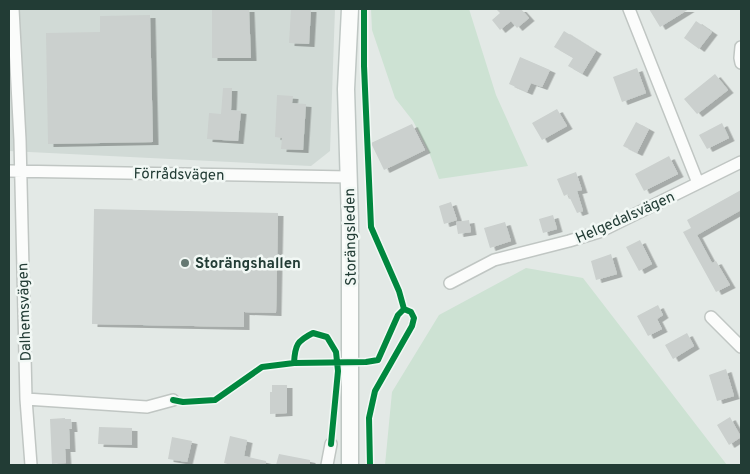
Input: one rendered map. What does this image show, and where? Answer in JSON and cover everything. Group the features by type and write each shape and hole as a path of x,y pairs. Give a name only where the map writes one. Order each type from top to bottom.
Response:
{"main road":[{"name":"Storängsleden","path":"350,9 346,89 350,221 350,465"}],"street":[{"name":"Dalhemsvägen","path":"14,9 21,171 26,398 30,465"},
{"path":"629,9 698,183"},
{"path":"741,47 741,64"},
{"name":"Helgedalsvägen","path":"450,283 494,260 569,242 599,232 741,162"},
{"name":"Förrådsvägen","path":"9,171 349,177"},
{"path":"711,317 741,347"},
{"path":"26,398 147,407 173,400"},
{"path":"327,465 331,444"}],"shaded area":[{"path":"9,9 335,9 330,151 311,166 9,151"}],"green space":[{"path":"371,9 469,9 496,95 528,166 439,179 429,152 413,121 395,98 372,30"},
{"path":"526,268 583,278 727,465 385,465 392,392 439,315"}],"building":[{"path":"212,9 249,9 251,58 212,58"},
{"path":"291,9 311,9 309,44 289,43"},
{"path":"496,9 521,9 529,18 517,28 511,21 500,30 492,20 500,13"},
{"path":"649,9 689,9 660,27"},
{"path":"150,15 153,142 48,144 46,33 100,32 100,16"},
{"path":"696,21 712,32 699,49 684,38"},
{"path":"564,31 596,51 582,74 568,66 573,58 554,47"},
{"path":"520,57 550,70 542,87 531,83 527,92 509,84"},
{"path":"637,68 646,93 622,102 613,77"},
{"path":"715,74 728,90 697,114 684,99"},
{"path":"223,88 232,88 231,110 241,111 238,141 207,139 209,113 221,114"},
{"path":"277,95 293,96 292,103 306,104 303,150 281,149 282,138 275,137"},
{"path":"557,109 567,126 542,140 532,123"},
{"path":"636,122 649,129 637,153 623,146"},
{"path":"722,123 729,138 707,149 699,135"},
{"path":"412,124 425,150 384,170 371,143"},
{"path":"669,156 678,174 644,191 635,174"},
{"path":"576,172 582,190 577,191 583,211 577,213 568,194 564,196 557,179"},
{"path":"741,190 741,210 697,235 712,263 716,261 730,285 716,292 683,232 691,228 687,220"},
{"path":"451,202 457,220 444,224 439,206"},
{"name":"Storängshallen","path":"94,209 278,213 276,313 244,312 244,327 92,324"},
{"path":"553,215 557,229 543,233 539,219"},
{"path":"469,220 471,232 458,234 456,222"},
{"path":"505,222 511,241 490,248 484,228"},
{"path":"640,240 652,264 639,271 626,247"},
{"path":"611,254 617,274 596,280 591,261"},
{"path":"658,305 663,315 657,319 662,329 648,336 637,316"},
{"path":"687,333 694,346 673,359 665,345"},
{"path":"726,369 734,396 717,401 709,375"},
{"path":"272,385 287,385 287,413 270,414 270,392 272,392"},
{"path":"730,417 741,437 729,445 717,425"},
{"path":"50,419 71,419 72,429 69,429 70,449 65,449 66,463 52,464"},
{"path":"99,427 132,428 132,445 98,444"},
{"path":"230,436 247,440 244,456 266,461 266,465 231,465 224,463"},
{"path":"172,437 192,441 187,462 168,459"},
{"path":"279,454 310,460 310,465 276,465"}],"cycle path":[{"path":"364,9 364,66 371,227 399,291 404,309"},
{"path":"173,400 183,402 215,400 262,367 294,363 366,362 378,360 398,315 404,309"},
{"path":"370,465 369,418 375,391 412,326 414,318 411,312 404,309"},
{"path":"294,363 298,344 313,333 327,337 336,352 338,371 331,444"}],"place":[{"name":"Storängshallen","path":"185,263"}]}
